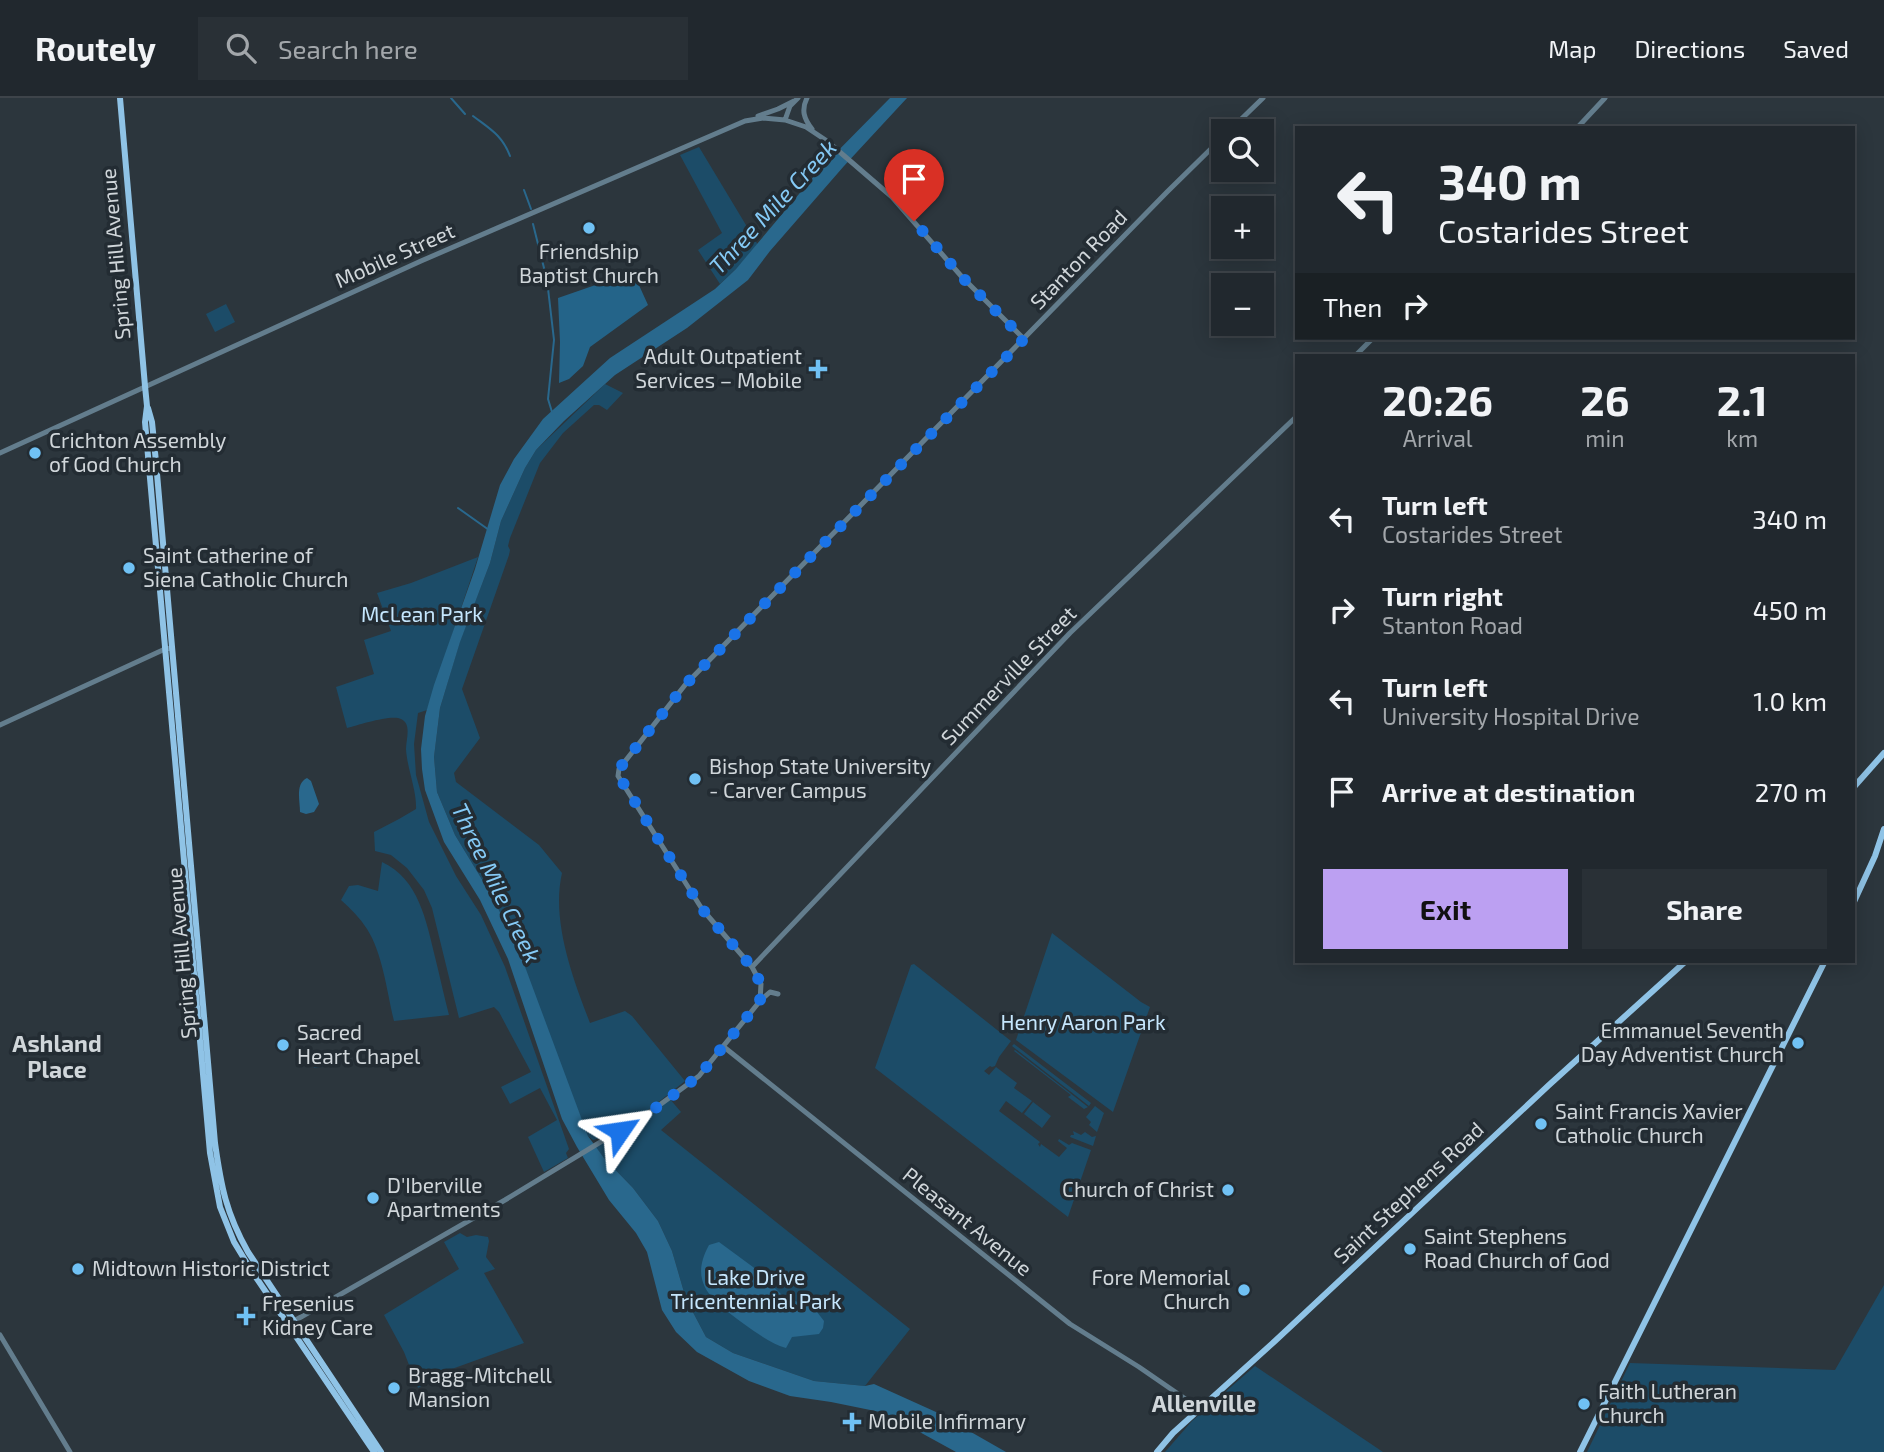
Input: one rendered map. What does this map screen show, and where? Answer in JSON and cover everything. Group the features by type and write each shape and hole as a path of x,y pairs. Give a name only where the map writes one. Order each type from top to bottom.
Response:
{"main road":[{"name":"Spring Hill Avenue","path":"120,98 147,406 145,422 168,649 209,1153 215,1188 234,1242 381,1452"},
{"path":"1855,786 1884,753"},
{"path":"1855,900 1884,829"},
{"name":"Saint Stephens Road","path":"1157,1452 1173,1433 1684,963"},
{"path":"1580,1452 1824,963"},
{"name":"Spring Hill Avenue","path":"290,1322 374,1452"}],"street":[{"path":"807,98 804,115 814,131"},
{"path":"1241,119 1263,98"},
{"path":"1579,126 1605,98"},
{"path":"753,118 796,99"},
{"path":"785,120 796,99"},
{"name":"Mobile Street","path":"0,453 463,242 753,118 785,120 814,131 827,141 892,197 962,277 1024,339"},
{"name":"Stanton Road","path":"752,967 702,909 618,775 619,769 685,685 1211,149"},
{"path":"1357,354 1371,340"},
{"name":"Summerville Street","path":"752,967 1076,627 1295,418"},
{"path":"0,725 168,649"},
{"path":"752,967 761,984 760,1001"},
{"path":"760,973 765,987 760,1001"},
{"path":"290,1322 643,1117 699,1076 760,1001 770,992 778,993"},
{"name":"Pleasant Avenue","path":"724,1047 1070,1324 1200,1409"},
{"path":"0,1335 70,1452"}],"green space":[{"path":"699,147 758,245 720,284 698,250 722,233 680,155"},
{"path":"226,304 235,322 215,332 206,314"},
{"path":"605,384 623,393 607,410 594,405 563,433 540,463 510,538 509,555 462,689 480,738 454,773 456,782 539,845 562,873 559,911 562,930 571,969 590,1023 625,1011 685,1081 629,1123 593,1140 588,1136 492,896 455,835 437,792 434,757 440,708 460,641 490,563 501,521 525,468 536,450"},
{"name":"McLean Park","path":"478,557 427,710 418,713 414,744 416,775 429,822 456,876 481,915 505,967 569,1149 566,1153 568,1158 544,1172 528,1137 557,1120 540,1088 510,1104 501,1087 531,1072 499,1012 494,1007 459,1018 432,908 424,890 407,868 391,855 375,851 374,832 416,809 406,749 406,724 401,719 390,718 347,728 336,687 374,674 364,640 391,631 377,593"},
{"path":"382,862 405,879 419,902 449,1015 394,1021 381,962 372,939 361,921 341,900 349,886 358,885 378,891"},
{"name":"Henry Aaron Park","path":"1052,933 1150,1007 1113,1112 1016,1040"},
{"path":"914,964 1011,1041 995,1066 984,1071 989,1075 996,1067 1017,1083 1014,1088 1032,1101 1022,1113 1006,1101 999,1111 1040,1142 1040,1147 1041,1144 1059,1157 1067,1148 1059,1139 1069,1145 1072,1143 1091,1150 1068,1217 875,1068 911,965"},
{"path":"1014,1044 1091,1103 1089,1106 1012,1046"},
{"path":"1015,1050 1088,1107 1084,1109 1068,1097 1071,1095"},
{"path":"332,1052 334,1065 314,1068 313,1062 322,1060 321,1053"},
{"name":"Lake Drive Tricentennial Park","path":"669,1098 681,1112 661,1130 910,1329 865,1386 814,1381 733,1353 706,1337 686,1299 672,1251 658,1221 595,1146"},
{"path":"1033,1102 1051,1116 1042,1128 1024,1114"},
{"path":"1095,1106 1104,1113 1097,1132 1089,1125 1091,1122 1086,1117"},
{"path":"1073,1131 1081,1135 1085,1132 1092,1137 1096,1136 1093,1146 1070,1137 1074,1135"},
{"path":"460,1233 467,1237 488,1237 486,1257 495,1269 484,1273 524,1343 449,1370 418,1388 404,1352 384,1315 459,1269 444,1242"},
{"path":"1884,1285 1884,1452 1587,1452 1630,1363 1835,1370"},
{"path":"1255,1366 1383,1452 1165,1452 1192,1421"}],"shaded area":[{"path":"890,98 907,98 844,166 748,280 687,328 615,375 536,450 501,521 490,563 460,642 440,708 434,757 437,792 455,835 492,896 521,956 588,1136 658,1221 672,1251 686,1299 706,1337 733,1353 814,1381 865,1386 874,1384 936,1412 1006,1452 956,1452 885,1413 790,1396 749,1381 697,1352 676,1332 662,1310 647,1252 636,1233 609,1200 562,1119 508,959 480,900 444,842 425,790 422,769 421,749 425,716 434,685 475,569 500,485 514,459 543,419 610,358 715,289 736,269 820,169"},
{"path":"633,272 648,305 590,347 583,366 569,379 559,383 558,298"},
{"path":"307,778 311,781 319,804 314,812 306,814 300,812 299,793 301,784"},
{"path":"719,1242 753,1267 782,1295 810,1306 817,1312 824,1321 819,1334 792,1337 786,1348 764,1338 714,1300 707,1291 701,1271 709,1245"}],"waterway":[{"path":"451,98 465,114"},
{"path":"473,116 499,138 510,156"},
{"path":"524,190 531,209"},
{"path":"533,224 547,280 554,340 548,399 552,412"},
{"path":"458,508 489,530"}],"place":[{"name":"Friendship Baptist Church","path":"589,228"},
{"name":"Adult Outpatient Services – Mobile","path":"818,369"},
{"name":"Crichton Assembly of God Church","path":"35,453"},
{"name":"Saint Catherine of Siena Catholic Church","path":"129,568"},
{"name":"Bishop State University - Carver Campus","path":"695,779"},
{"name":"Emmanuel Seventh Day Adventist Church","path":"1798,1043"},
{"name":"Sacred Heart Chapel","path":"283,1045"},
{"name":"Saint Francis Xavier Catholic Church","path":"1541,1124"},
{"name":"Church of Christ","path":"1228,1190"},
{"name":"D'Iberville Apartments","path":"373,1198"},
{"name":"Saint Stephens Road Church of God","path":"1410,1249"},
{"name":"Midtown Historic District","path":"78,1269"},
{"name":"Fore Memorial Church","path":"1244,1290"},
{"name":"Fresenius Kidney Care","path":"246,1316"},
{"name":"Bragg-Mitchell Mansion","path":"394,1388"},
{"name":"Faith Lutheran Church","path":"1584,1404"},
{"name":"Mobile Infirmary","path":"852,1422"}],"district":[{"name":"Ashland Place","path":"57,1057"},
{"name":"Allenville","path":"1204,1404"}],"route":[{"path":"620,1131 699,1076 760,1001 761,984 752,967 702,909 618,775 619,769 685,685 1024,339 962,277 914,221"}],"water label":[{"name":"Three Mile Creek","path":"773,207"},
{"name":"Three Mile Creek","path":"496,883"}]}
